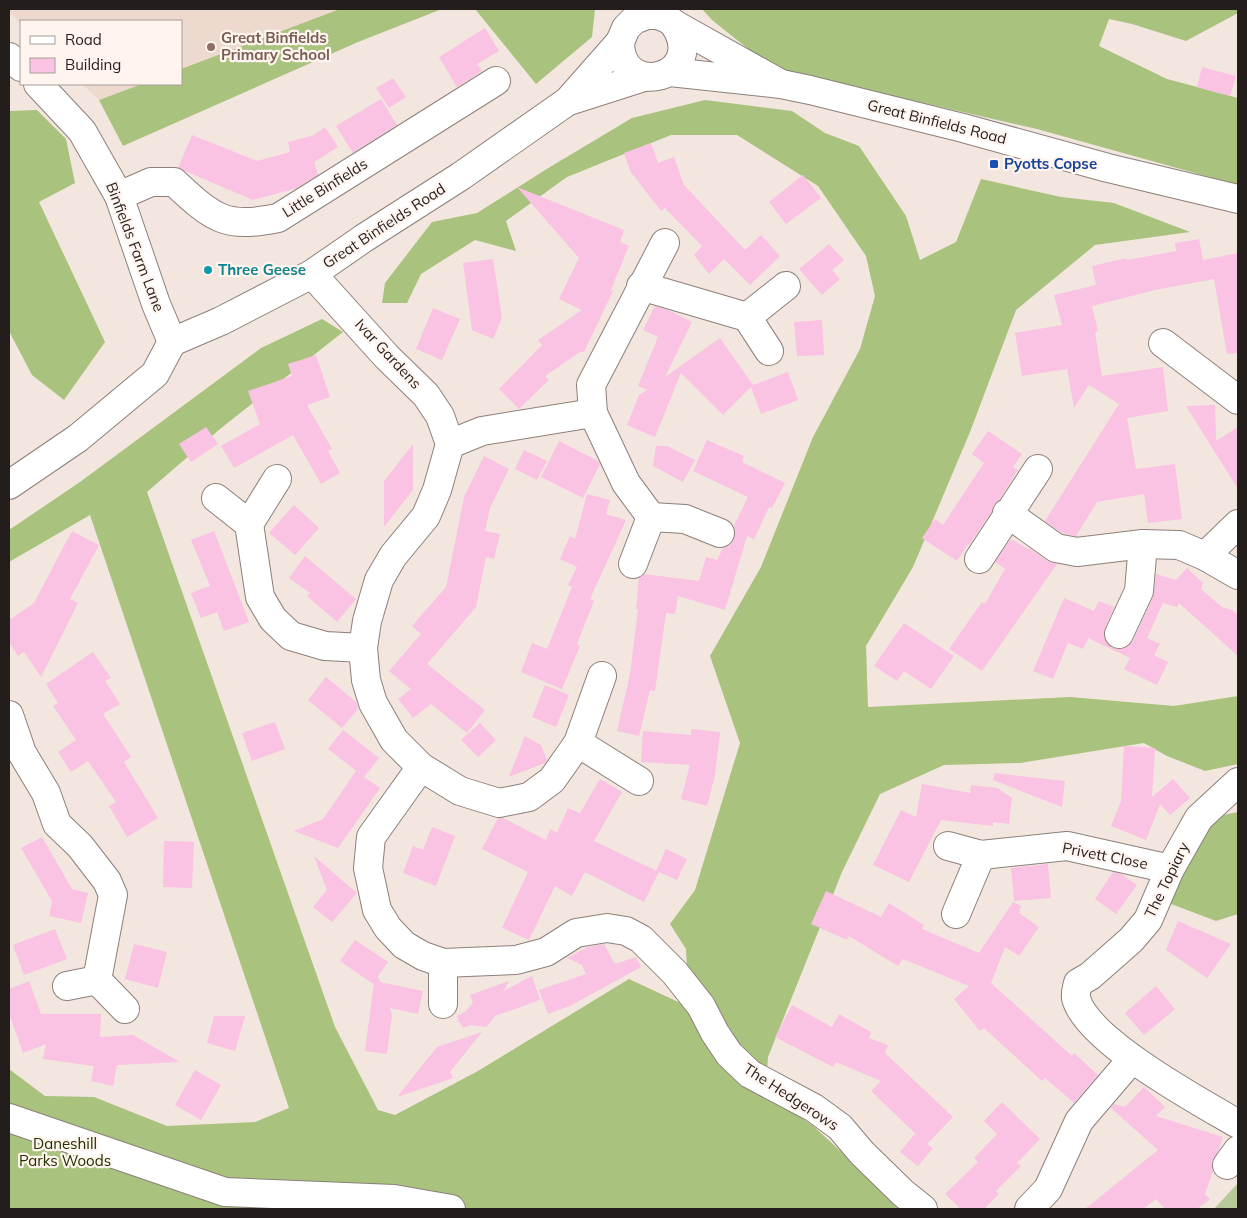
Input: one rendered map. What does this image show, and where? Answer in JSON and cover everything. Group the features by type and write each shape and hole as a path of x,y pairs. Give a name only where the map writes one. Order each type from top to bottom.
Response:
{"street":[{"name":"Great Binfields Road","path":"172,342 220,321 312,274 460,176 568,101 620,42 626,28 652,15 781,84"},
{"path":"620,42 620,51 630,70 657,74 677,65 682,54 683,44 680,33 652,15"},
{"path":"9,57 20,66"},
{"name":"Great Binfields Road","path":"568,101 657,74 781,84 963,128 1108,168 1238,200"},
{"name":"Little Binfields","path":"119,196 151,182 174,182 214,216 235,223 254,223 278,218 496,81"},
{"name":"Binfields Farm Lane","path":"39,85 82,131 119,196 156,304 172,342"},
{"path":"651,517 626,482 593,413 591,385 665,243"},
{"name":"Ivar Gardens","path":"312,274 387,357 426,395 440,416 450,444"},
{"path":"641,286 747,317 769,351"},
{"path":"747,317 786,286"},
{"path":"9,485 78,438 155,374 172,342"},
{"path":"1163,343 1238,400"},
{"path":"593,413 482,431 450,444 437,490 426,516 393,556 379,580 366,621 363,648 366,680 373,703 394,740 421,767 460,791 499,803 529,797 552,780 578,743 602,676"},
{"path":"979,559 1007,513 1038,469"},
{"path":"277,479 249,524 260,597 272,619 291,636 325,646 363,648"},
{"path":"216,498 249,524"},
{"path":"1007,513 1056,548 1077,552 1143,544 1179,545 1205,556 1238,575"},
{"path":"651,517 686,519 720,533"},
{"path":"633,564 651,517"},
{"path":"1205,556 1238,524"},
{"path":"1119,634 1139,591 1143,544"},
{"path":"9,715 15,757 46,793 58,824 80,846 107,881 113,895 97,980"},
{"path":"578,743 639,781"},
{"path":"421,767 371,837 368,868 377,910 388,928 404,945 423,956 443,962 443,1004"},
{"name":"The Topiary","path":"1238,782 1198,818 1170,869 1148,920 1132,940 1090,976 1078,983 1075,996 1081,1011 1110,1042 1132,1059 1199,1102 1238,1124"},
{"name":"Privett Close","path":"948,846 981,855 1067,846 1170,869"},
{"path":"956,914 981,855"},
{"name":"The Hedgerows","path":"443,962 516,960 546,952 576,933 607,928 626,931 641,939 675,973 701,1006 715,1033 729,1054 750,1074 814,1108 840,1126 862,1153 902,1193 923,1209"},
{"path":"67,986 97,980"},
{"path":"97,980 125,1009"},
{"path":"1030,1209 1048,1189 1079,1120 1132,1059"},
{"path":"9,1118 226,1192 394,1199 451,1209"}],"shaded area":[{"name":"Great Binfields Primary School","path":"9,9 340,9 182,69 182,20 20,20 20,23 9,12"},
{"path":"83,85 139,85 99,100"}],"green space":[{"path":"340,9 442,9 358,42 123,146 99,100 139,85 182,85 182,69"},
{"path":"475,9 595,9 592,37 536,84"},
{"path":"702,9 1238,9 1238,13 1186,41 1132,24 1109,19 1099,46 1167,79 1238,98 1238,185 1037,129 772,68 712,20"},
{"name":"Daneshill Parks Woods","path":"705,100 792,111 825,133 859,146 906,216 920,260 956,242 981,179 1061,197 1114,203 1190,232 1095,245 1016,310 970,432 913,567 866,646 868,707 1070,697 1174,706 1238,696 1238,764 1205,771 1167,756 1144,743 1020,763 944,765 880,794 842,872 768,1057 765,1095 812,1125 904,1209 9,1209 9,1069 45,1096 94,1097 167,1126 255,1122 289,1108 90,515 9,562 9,530 80,482 261,348 322,319 343,332 220,429 147,492 335,1027 378,1110 395,1115 478,1071 629,979 689,1007 686,949 670,924 695,890 740,743 710,656 761,567 813,437 860,349 875,296 866,256 818,186 737,135 671,135 567,177 506,221 516,251 475,240 421,274 407,303 382,303 385,283 432,222 477,213 632,118"},
{"path":"37,110 66,139 75,183 39,202 105,342 64,400 32,375 9,331 9,111"},
{"path":"1238,812 1238,914 1216,921 1150,896 1209,818"},
{"path":"1238,1183 1238,1209 1214,1209"}],"building":[{"path":"485,28 499,51 477,64 482,71 457,87 439,57"},
{"path":"1202,67 1236,76 1230,96 1197,87"},
{"path":"393,78 406,97 389,108 376,88"},
{"path":"381,99 397,125 353,153 336,126"},
{"path":"325,127 338,147 314,162 318,175 297,188 253,200 178,168 192,135 257,161 290,152 288,142 314,135"},
{"path":"651,143 658,163 674,157 684,185 745,250 761,235 780,256 750,285 724,259 709,274 694,255 702,246 665,208 661,211 630,171 624,153"},
{"path":"803,175 821,198 786,224 769,202"},
{"path":"517,187 624,230 620,242 629,246 610,292 614,289 584,352 580,352 545,376 549,380 519,409 499,389 542,345 538,340 582,310 559,299 579,258"},
{"path":"1199,239 1203,260 1238,253 1238,353 1227,354 1214,279 1155,290 1092,306 1098,331 1095,332 1102,376 1163,367 1168,411 1127,418 1136,469 1175,464 1182,519 1148,523 1144,494 1097,502 1076,536 1062,533 1045,521 1119,404 1089,385 1074,408 1067,369 1022,376 1015,333 1062,325 1054,295 1096,285 1092,266 1127,258 1127,260 1176,251 1175,243"},
{"path":"829,244 844,260 832,270 840,279 822,295 799,269"},
{"path":"493,259 502,318 493,339 472,330 463,263"},
{"path":"655,306 692,322 665,377 720,338 753,385 788,372 798,400 761,414 751,387 723,415 681,373 655,437 627,425 639,395 647,390 638,386 658,337 643,330"},
{"path":"433,308 460,319 442,360 416,349"},
{"path":"822,320 824,355 797,356 794,322"},
{"path":"316,355 330,397 307,405 332,449 328,451 340,473 321,484 293,435 234,468 221,446 260,424 248,391 292,376 288,364"},
{"path":"1215,405 1216,441 1238,427 1238,489 1186,406"},
{"path":"206,427 218,444 191,462 179,444"},
{"path":"988,431 1022,454 1013,467 1018,470 957,561 922,538 935,519 943,525 984,463 972,454"},
{"path":"707,440 744,456 742,462 785,483 772,508 769,507 754,539 747,536 725,610 678,596 675,614 666,613 655,691 650,690 639,736 617,731 630,674 638,609 636,609 639,578 644,574 699,581 706,557 717,560 723,548 730,545 734,539 734,526 748,497 693,471"},
{"path":"559,441 598,461 600,464 583,498 541,477"},
{"path":"413,444 413,490 384,527 384,481"},
{"path":"656,446 667,446 695,460 683,482 653,466"},
{"path":"524,450 547,461 537,480 515,469"},
{"path":"484,456 509,469 490,508 485,531 500,534 494,559 486,557 476,607 427,664 485,710 467,733 431,704 413,718 398,699 411,689 389,671 421,634 412,626 446,587 464,497"},
{"path":"587,494 610,500 606,514 626,520 590,599 594,601 577,644 580,646 562,689 521,672 532,643 547,649 572,587 568,585 577,567 560,559 570,536 575,539"},
{"path":"294,505 319,528 295,555 269,533"},
{"path":"72,531 99,545 70,599 78,603 41,677 24,652 18,656 9,642 9,620 34,603"},
{"path":"214,531 249,622 224,631 217,612 201,618 191,593 210,586 191,540"},
{"path":"1011,539 1029,548 1047,561 1057,564 982,671 949,649 982,602 985,604 1005,569 995,562"},
{"path":"305,556 356,599 337,622 307,596 310,593 289,578"},
{"path":"1187,568 1203,583 1201,589 1222,607 1232,610 1238,615 1238,656 1179,603 1177,607 1163,603 1147,638 1160,644 1154,655 1168,662 1157,685 1124,669 1130,658 1088,638 1083,649 1068,643 1053,679 1033,671 1064,598 1094,611 1099,601 1114,607 1105,627 1104,636 1112,648 1121,649 1133,641 1153,597 1156,574 1176,580"},
{"path":"904,623 954,656 931,689 904,671 897,681 874,666"},
{"path":"93,652 111,678 105,681 120,704 103,714 131,757 124,762 158,818 127,837 109,806 116,802 88,761 71,772 58,752 76,740 53,706 58,703 46,684"},
{"path":"326,677 356,702 358,709 342,728 308,700"},
{"path":"545,685 569,695 556,727 532,717"},
{"path":"275,722 285,749 252,761 242,733"},
{"path":"480,723 496,740 478,757 461,740"},
{"path":"691,729 720,732 715,775 707,806 681,799 690,765 641,762 643,731 691,735"},
{"path":"343,730 379,758 364,777 380,788 338,848 294,831 323,819 356,771 363,776 328,749"},
{"path":"525,736 541,745 547,760 545,763 509,777"},
{"path":"1124,746 1155,748 1152,797 1173,779 1190,798 1170,815 1160,804 1146,840 1111,826 1121,801"},
{"path":"995,773 1065,781 1062,807 993,780"},
{"path":"600,779 622,792 594,841 659,872 644,902 585,872 572,896 555,886 529,940 502,928 528,872 482,849 498,818 503,818 546,840 550,829 557,833 568,808 580,813"},
{"path":"922,784 970,793 971,785 997,788 1012,798 1009,824 993,822 993,826 941,820 909,882 873,865 901,810 916,817"},
{"path":"432,827 455,836 436,886 403,873 413,846 423,850"},
{"path":"42,837 72,889 88,893 81,923 49,916 52,901 21,848"},
{"path":"164,841 194,842 192,888 163,887"},
{"path":"666,849 687,859 677,880 656,871"},
{"path":"314,856 357,893 332,922 313,907 327,890"},
{"path":"1048,864 1051,898 1014,901 1011,868"},
{"path":"1113,872 1121,874 1137,885 1116,914 1095,899"},
{"path":"826,891 881,917 889,903 924,925 922,929 979,953 1013,902 1021,906 1019,913 1039,927 1019,956 1005,947 991,983 1072,1056 1074,1053 1098,1075 1074,1103 1045,1078 1042,1081 984,1028 980,1031 954,999 969,986 903,959 898,966 849,936 847,940 811,924"},
{"path":"1178,921 1231,944 1207,978 1166,950"},
{"path":"55,929 67,959 24,975 13,945"},
{"path":"355,940 388,962 378,976 380,982 423,991 418,1014 390,1008 392,1015 387,1054 365,1051 374,982 373,984 340,961"},
{"path":"134,944 167,952 158,988 125,979"},
{"path":"604,944 615,964 636,957 641,967 570,1006 548,1014 539,990 586,974 582,965 567,958 588,947"},
{"path":"532,976 540,1000 495,1016 486,1027 471,1025 463,1028 460,1022 457,1022 459,1020 457,1016 466,1011 473,1003 470,995 509,981 504,991"},
{"path":"29,981 41,1014 101,1014 100,1037 133,1035 180,1062 117,1065 113,1086 91,1081 94,1066 43,1059 46,1044 23,1053 9,1013 9,989"},
{"path":"1156,986 1175,1009 1144,1035 1125,1013"},
{"path":"792,1005 832,1027 839,1014 871,1032 869,1038 888,1045 885,1053 953,1117 927,1144 933,1148 918,1166 900,1152 915,1134 919,1137 871,1091 881,1081 836,1062 833,1067 775,1037"},
{"path":"214,1016 245,1016 235,1051 207,1043"},
{"path":"482,1032 450,1072 453,1078 397,1097 437,1047"},
{"path":"195,1070 221,1085 201,1120 175,1105"},
{"path":"1144,1087 1165,1107 1156,1116 1223,1137 1212,1163 1213,1171 1205,1194 1210,1199 1197,1209 1165,1209 1156,1199 1143,1209 1085,1209 1158,1150 1111,1108 1114,1104 1125,1107"},
{"path":"1002,1102 1040,1139 1017,1163 1021,1166 996,1191 999,1194 984,1209 961,1209 945,1194 978,1162 974,1158 997,1134 984,1121"}],"place":[{"name":"Great Binfields Primary School","path":"211,47"},
{"name":"Pyotts Copse","path":"994,164"},
{"name":"Three Geese","path":"208,270"}]}
